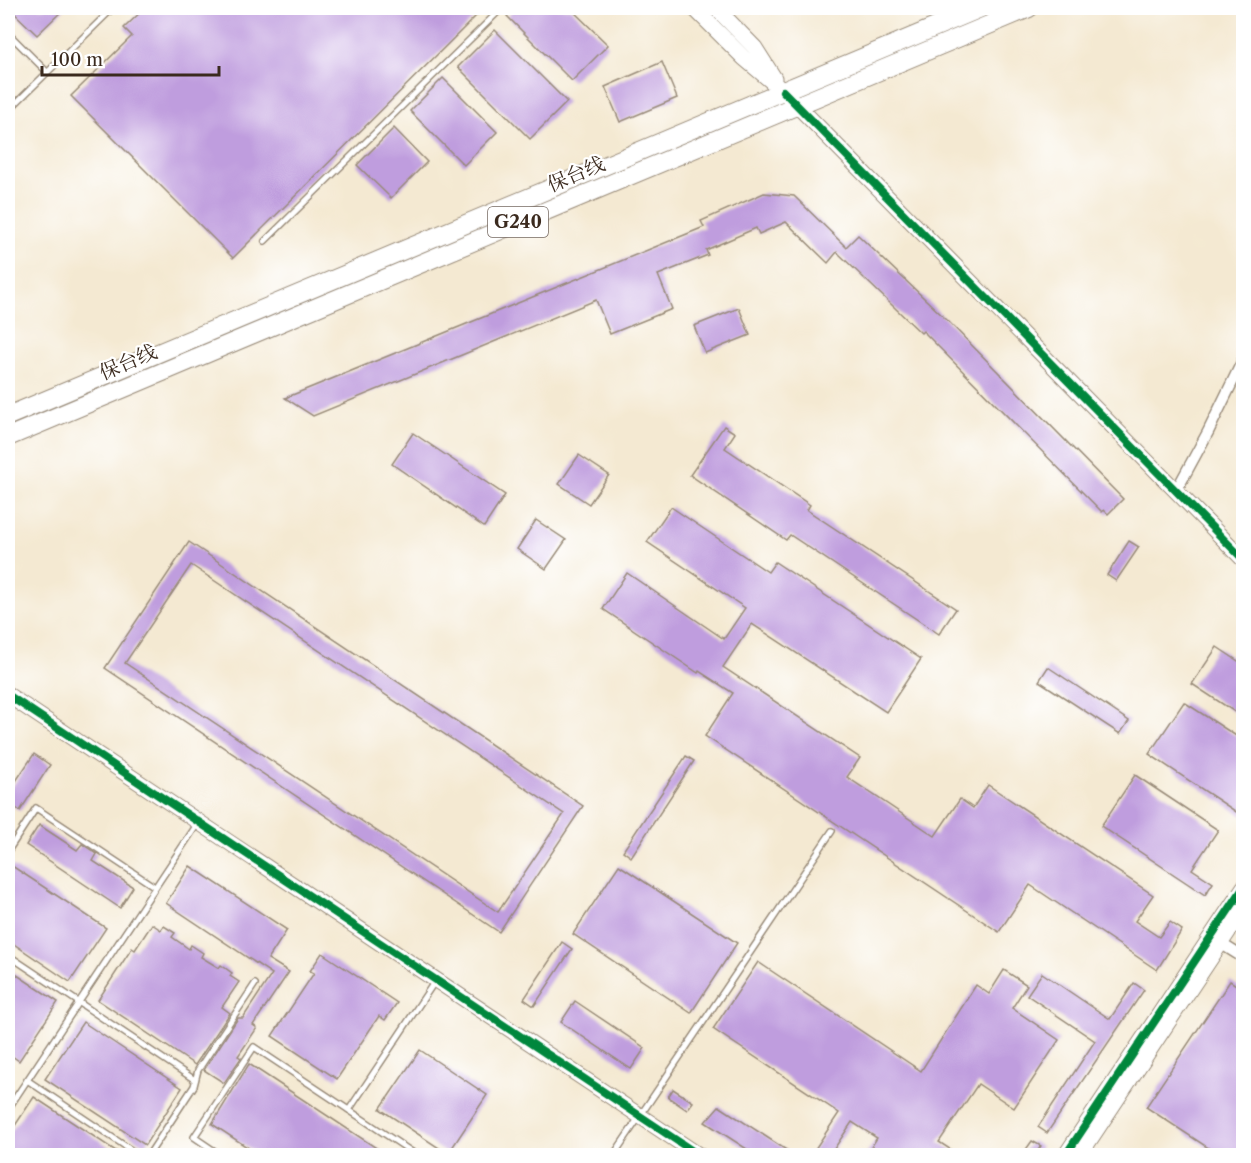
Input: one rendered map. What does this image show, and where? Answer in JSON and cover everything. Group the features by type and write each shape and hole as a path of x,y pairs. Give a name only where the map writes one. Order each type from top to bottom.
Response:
{"highway":[{"name":"保台线","path":"8,416 981,8"},
{"name":"保台线","path":"8,437 1029,8"}],"street":[{"path":"694,8 744,58 797,105 1244,560"},
{"path":"716,8 755,48 783,91"},
{"path":"1176,491 1244,358"},
{"path":"8,695 700,1155"},
{"path":"1065,1155 1244,887"},
{"path":"1079,1155 1244,908"},
{"path":"1220,943 1244,958"}],"lane":[{"path":"8,111 113,8"},
{"path":"265,241 502,8"},
{"path":"8,33 47,72"},
{"path":"8,851 36,808 155,887"},
{"path":"8,1109 198,822"},
{"path":"613,1155 832,831"},
{"path":"8,956 195,1080"},
{"path":"349,1110 435,980"},
{"path":"148,1155 194,1086 198,1070 255,984"},
{"path":"222,1155 194,1137 254,1047 418,1155"},
{"path":"27,1080 140,1155"}],"building":[{"path":"9,8 65,8 37,35"},
{"path":"145,8 484,8 233,258 71,96 132,36 124,28"},
{"path":"516,8 570,8 608,45 572,81 507,16"},
{"path":"495,30 567,102 530,139 458,67"},
{"path":"662,62 677,98 620,122 605,87"},
{"path":"443,78 497,132 464,165 410,111"},
{"path":"394,128 427,162 391,198 357,165"},
{"path":"764,193 794,196 846,247 858,235 947,320 1123,499 1108,514 1104,510 1102,512 923,331 921,333 837,252 828,263 786,222 759,234 756,228 706,250 708,255 658,275 672,309 610,334 596,300 313,416 285,398 704,227 701,221"},
{"path":"739,308 750,335 705,353 694,326"},
{"path":"724,426 735,433 725,448 810,505 807,510 956,609 939,634 790,535 786,540 690,475"},
{"path":"413,433 505,495 484,527 392,464"},
{"path":"579,455 609,475 589,504 559,484"},
{"path":"671,507 768,572 775,562 921,659 886,712 752,624 723,667 860,758 847,777 935,836 960,799 973,808 988,785 1153,895 1135,921 1159,937 1170,922 1182,930 1157,970 1030,885 999,932 705,736 733,693 699,671 698,673 603,609 627,573 724,639 745,608 647,542"},
{"path":"536,520 566,540 546,569 517,549"},
{"path":"1129,541 1139,547 1116,581 1107,575"},
{"path":"189,542 583,806 499,932 105,668","holes":["191,565 564,814 498,912 125,663"]},
{"path":"1217,647 1244,665 1244,718 1192,684"},
{"path":"1048,667 1129,721 1120,734 1039,681"},
{"path":"1184,702 1244,741 1244,817 1149,754"},
{"path":"34,754 50,765 20,811 8,802 8,785 12,787"},
{"path":"686,756 694,761 631,857 623,851"},
{"path":"1135,775 1218,830 1192,869 1213,883 1205,895 1101,826"},
{"path":"39,825 77,850 82,844 97,854 93,861 133,887 120,908 26,845"},
{"path":"619,865 737,943 691,1013 573,934"},
{"path":"12,866 106,928 70,982 8,940 8,872"},
{"path":"190,866 287,930 268,959 289,972 253,1025 257,1028 238,1056 241,1058 224,1083 204,1070 238,1018 243,1018 272,974 166,903"},
{"path":"152,924 161,930 164,926 175,933 172,937 189,949 191,945 203,953 201,957 219,968 221,965 232,973 230,976 239,982 222,1007 230,1013 195,1065 98,1000 132,948 135,950"},
{"path":"562,942 572,949 534,1006 524,999"},
{"path":"322,953 397,1003 385,1020 379,1016 337,1079 272,1036 314,973 310,971"},
{"path":"758,962 921,1071 976,985 989,994 1004,970 1027,985 1012,1008 1059,1040 1014,1108 978,1084 939,1142 959,1155 866,1155 877,1138 852,1122 830,1155 811,1155 839,1113 713,1029"},
{"path":"8,969 58,1002 19,1061 8,1053"},
{"path":"1042,973 1110,1019 1134,983 1144,990 1047,1133 1038,1127 1095,1041 1027,995"},
{"path":"1230,981 1244,990 1244,1155 1219,1155 1146,1107"},
{"path":"575,1001 645,1048 631,1069 561,1022"},
{"path":"83,1022 182,1088 145,1145 45,1079"},
{"path":"420,1050 487,1095 448,1154 380,1109"},
{"path":"249,1064 387,1155 259,1155 212,1124"},
{"path":"673,1089 693,1102 687,1110 668,1097"},
{"path":"34,1097 122,1155 8,1155 8,1136"},
{"path":"719,1106 794,1155 756,1155 705,1122"},
{"path":"1032,1141 1041,1146 1035,1155 1022,1155"}],"cycle path":[{"path":"783,91 1244,560"},
{"path":"8,695 700,1156"},
{"path":"1065,1156 1244,887"}]}
